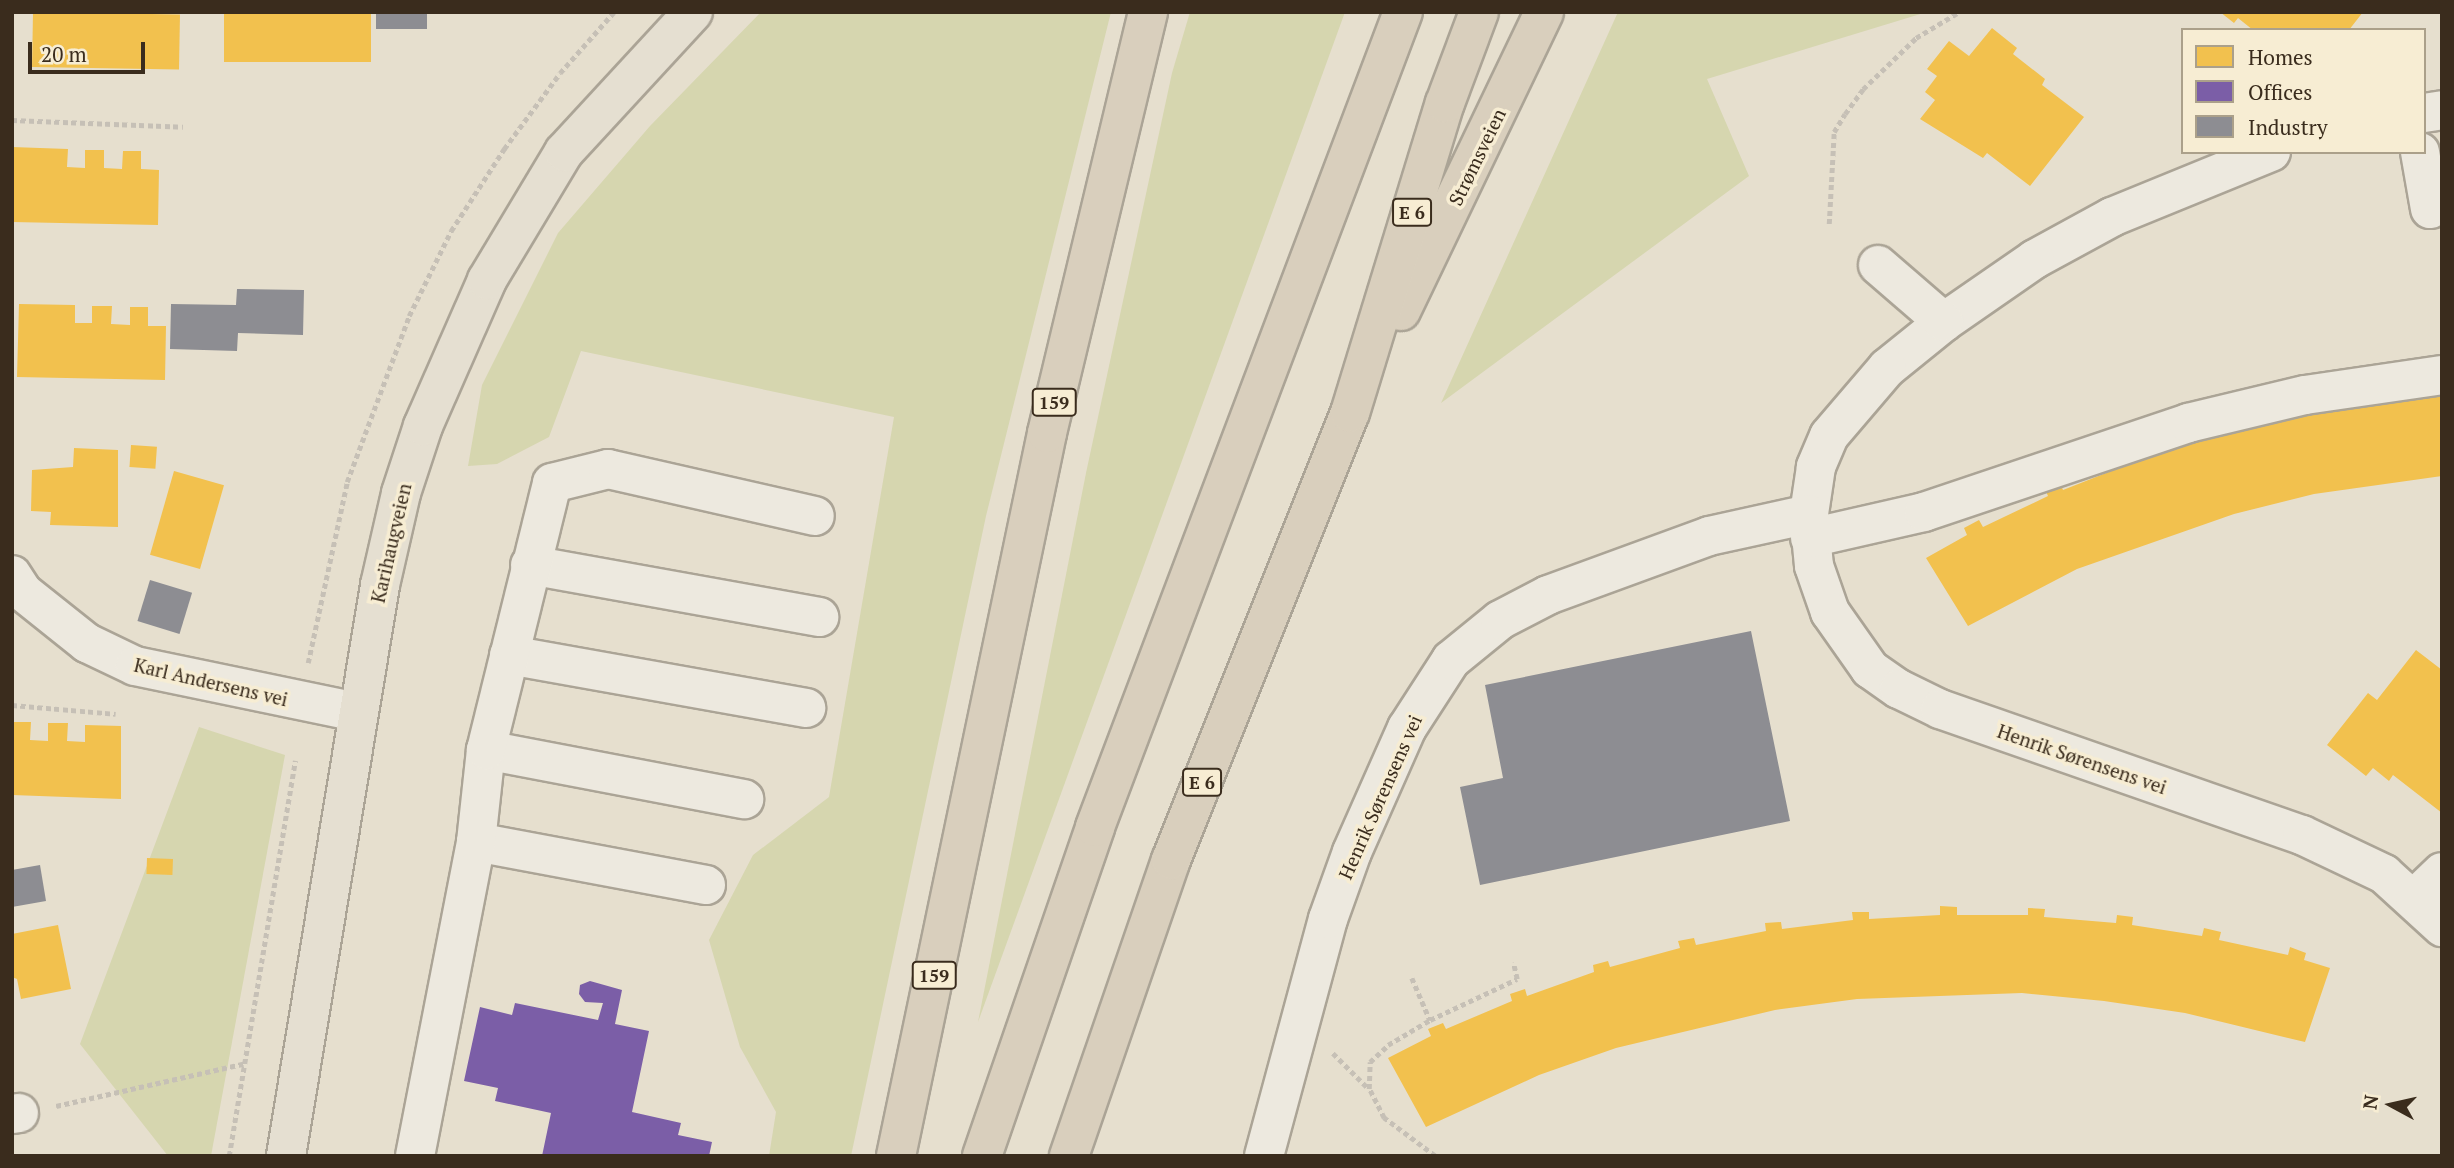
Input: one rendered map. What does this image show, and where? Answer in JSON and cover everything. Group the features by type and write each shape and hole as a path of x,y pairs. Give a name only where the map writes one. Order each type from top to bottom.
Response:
{"highway":[{"name":"159","path":"896,1156 1062,365 1148,12"},
{"path":"982,1156 1086,852 1403,12"},
{"name":"E 6","path":"1069,1156 1171,860 1350,414 1445,103 1479,12"},
{"name":"Strømsveien","path":"1350,414 1516,79 1544,12"}],"main road":[{"name":"Karihaugveien","path":"286,1156 358,712 401,493 451,354 523,216 564,152 693,12"}],"street":[{"name":"Henrik Sørensens vei","path":"2266,154 2112,217 2035,259 1944,322 1887,368 1829,436 1816,467 1809,526 1830,612 1870,669 1899,689 1940,709 2302,835 2384,874 2415,898 2442,927"},
{"path":"2420,154 2430,209"},
{"path":"1878,265 1944,322"},
{"path":"1809,526 1924,512 2188,423 2305,396 2442,375"},
{"path":"415,1156 476,842 486,750 552,483 608,469 815,516"},
{"name":"Henrik Sørensens vei","path":"1264,1156 1328,919 1352,852 1407,728 1451,660 1500,620 1548,595 1709,536 1809,526"},
{"path":"530,565 819,617"},
{"name":"Karl Andersens vei","path":"12,575 23,592 87,643 135,666 358,712"},
{"path":"509,655 806,708"},
{"path":"486,750 744,799"},
{"path":"476,842 706,885"},
{"path":"2415,898 2442,872"}],"path":[{"path":"1829,224 1834,132 1845,114 1863,89 1900,53 1959,12"},
{"path":"12,120 183,127"},
{"path":"12,705 116,714"},
{"path":"229,1156 295,760"},
{"path":"1435,1156 1384,1118 1373,1100 1367,1075 1370,1062 1388,1045 1430,1020 1517,979 1513,962"},
{"path":"1412,978 1430,1020"},
{"path":"16,1114 155,1087 243,1064"}],"green space":[{"path":"761,12 1111,12 986,516 851,1156 769,1156 776,1112 740,1047 709,940 753,855 829,797 894,417 581,351 549,437 497,464 468,466 482,385 558,233 650,126"},
{"path":"1190,12 1345,12 978,1022 1086,473 1172,73"},
{"path":"1618,12 1927,12 1707,79 1749,176 1441,403"},
{"path":"199,727 285,755 211,1156 168,1156 80,1044"}],"building: Homes":[{"path":"33,12 180,15 179,70 32,67"},
{"path":"224,12 371,12 371,62 224,62"},
{"path":"2220,12 2363,12 2351,28 2250,28 2238,18 2234,23"},
{"path":"1992,28 2017,48 2013,54 2045,79 2042,85 2084,117 2030,186 1987,153 1983,158 1920,119 1935,100 1925,92 1937,76 1927,69 1949,41 1969,56"},
{"path":"12,147 68,149 67,167 85,168 85,150 104,150 104,168 122,169 123,151 141,151 141,169 159,170 158,225 12,222"},
{"path":"19,304 75,305 75,323 92,323 92,306 112,306 111,324 130,325 130,307 148,307 148,326 166,326 165,380 17,377"},
{"path":"2442,396 2442,476 2314,494 2234,514 2077,569 1968,626 1926,558 1967,535 1964,528 1979,520 1983,527 2048,496 2045,489 2060,483 2063,490 2129,464 2127,456 2143,452 2145,459 2213,437 2212,430 2229,433 2298,417 2298,409 2314,407 2315,414"},
{"path":"131,445 157,447 155,469 129,467"},
{"path":"74,448 118,450 118,527 50,525 51,512 31,511 32,470 73,467"},
{"path":"174,471 224,485 200,569 150,555"},
{"path":"2416,650 2442,670 2442,813 2393,775 2389,781 2373,768 2366,776 2327,745 2368,693 2377,700"},
{"path":"12,722 31,722 30,740 48,741 48,723 68,723 67,741 85,742 85,725 121,726 121,799 12,795"},
{"path":"147,858 173,859 172,875 146,874"},
{"path":"1940,906 1957,907 1957,915 2028,915 2028,908 2045,909 2044,917 2116,923 2117,915 2133,917 2132,925 2202,936 2204,928 2221,932 2219,940 2288,955 2290,947 2306,953 2304,960 2330,968 2305,1042 2185,1013 2022,993 1857,999 1775,1010 1616,1048 1539,1075 1426,1127 1388,1058 1431,1036 1428,1029 1443,1023 1446,1029 1512,1001 1510,994 1525,989 1527,996 1594,972 1593,965 1608,961 1610,967 1680,948 1678,941 1694,938 1696,945 1766,931 1765,923 1781,922 1782,929 1853,920 1852,912 1869,912 1869,919 1940,915"},
{"path":"58,925 71,989 21,999 17,979 12,977 12,934"}],"building: Offices":[{"path":"590,981 622,990 615,1024 649,1031 632,1112 681,1123 678,1135 712,1142 709,1156 542,1156 551,1113 495,1101 498,1088 464,1081 480,1007 512,1015 515,1003 598,1020 603,1003 585,1002 579,994 580,985"}],"building: Industry":[{"path":"376,12 427,12 427,29 376,29"},
{"path":"237,289 304,290 303,335 238,333 237,351 170,349 171,304 236,305"},
{"path":"150,580 192,593 180,634 137,621"},
{"path":"1751,631 1790,821 1480,885 1460,787 1503,778 1485,685"},
{"path":"40,865 46,901 12,907 12,870"}]}
